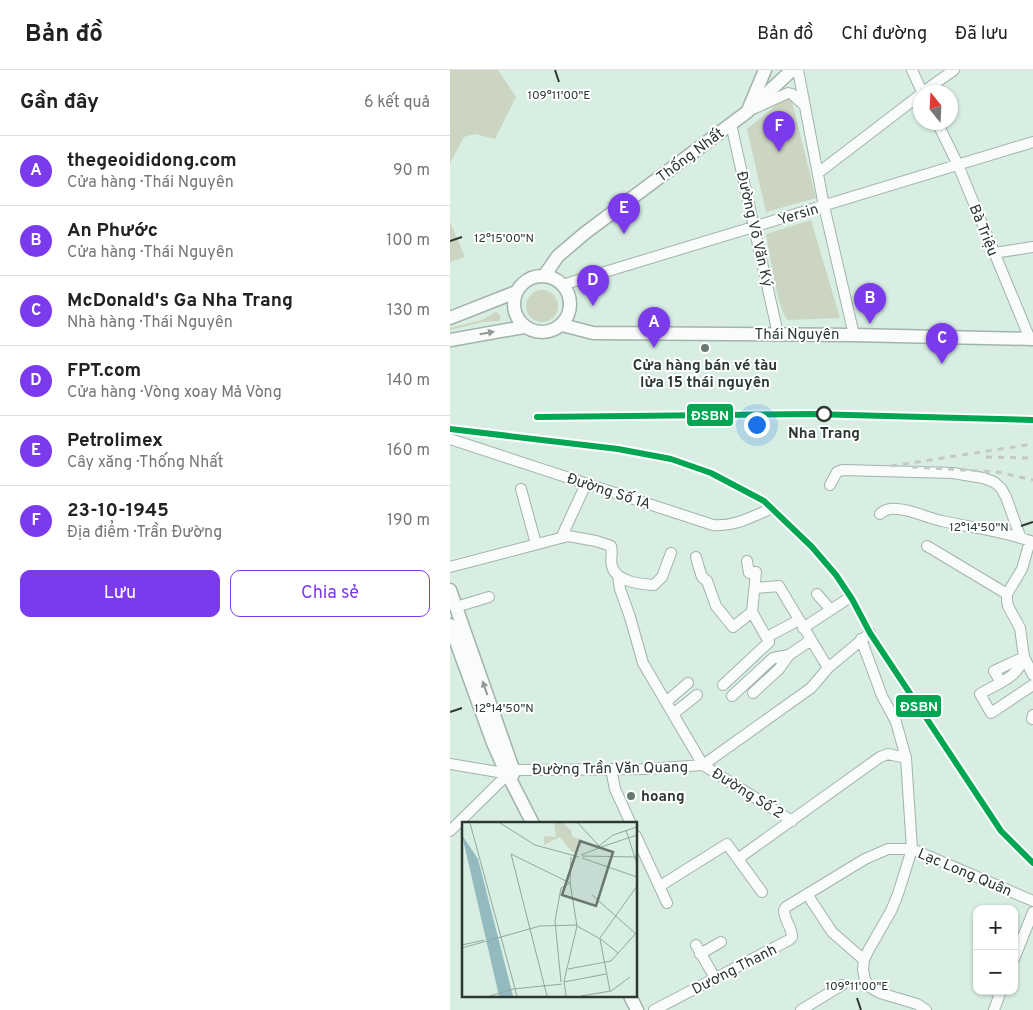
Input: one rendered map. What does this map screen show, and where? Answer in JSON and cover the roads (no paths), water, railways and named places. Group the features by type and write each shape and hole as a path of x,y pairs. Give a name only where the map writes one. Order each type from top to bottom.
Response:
{"main road":[{"name":"Thống Nhất","path":"747,112 765,70"},
{"name":"Thống Nhất","path":"544,276 558,256 585,233 747,112 792,70"},
{"path":"544,276 551,277 562,284 570,302 568,314 562,325 545,333 534,332 524,327 514,312 514,299 516,292 524,282 530,278 544,276"},
{"path":"450,318 516,292"},
{"name":"Thái Nguyên","path":"562,325 593,333 854,334 1031,339"},
{"path":"450,340 524,327"},
{"path":"450,590 509,773 531,822"},
{"path":"450,625 493,743 539,822"},
{"path":"621,998 628,1010"},
{"path":"631,998 637,1010"}],"street":[{"path":"798,70 824,206 854,334"},
{"path":"912,70 919,85"},
{"path":"933,85 954,70"},
{"path":"747,112 788,93 792,94 805,106"},
{"path":"818,173 913,100"},
{"name":"Đường Võ Văn Ký","path":"731,124 778,334"},
{"name":"Bà Triệu","path":"941,130 958,165 1031,339"},
{"name":"Yersin","path":"562,284 754,228 1033,142"},
{"path":"994,253 1033,247"},
{"name":"Đường Số 1A","path":"450,439 713,525 738,524 768,510"},
{"path":"830,485 837,472 843,470 953,473 982,478 994,482 1004,493 1020,536"},
{"path":"561,538 586,484"},
{"path":"521,489 536,544"},
{"path":"880,514 883,510 897,509 941,521 1020,536 1032,541 1022,568 1007,594 1008,606 1020,628 1024,657 1033,674"},
{"path":"450,567 568,536 611,546 611,564 614,573 637,583 654,585 662,577 671,553"},
{"path":"927,546 1007,594"},
{"path":"696,557 702,577 707,581 716,606 733,627 752,612"},
{"path":"723,685 768,642 752,612 756,588 756,572 749,573 747,561"},
{"path":"618,576 620,589 643,664 703,765"},
{"path":"756,588 779,586 828,668"},
{"path":"817,594 831,610"},
{"path":"456,607 489,597"},
{"path":"767,637 831,610 849,598"},
{"name":"Đường Trần Văn Quang","path":"450,764 509,773 703,765 811,688 828,668 870,632"},
{"name":"Lạc Long Quân","path":"861,639 882,696 896,722 906,758 912,849 1033,901"},
{"path":"752,693 779,669 789,655 811,640"},
{"path":"732,696 773,658 789,655"},
{"path":"1024,657 1033,665"},
{"path":"1024,657 1021,667 1015,674 980,694 991,713 1033,685"},
{"path":"666,702 688,683"},
{"path":"673,714 697,695"},
{"path":"739,858 880,757 888,754 906,758"},
{"name":"Đường Số 2","path":"703,765 792,821"},
{"path":"611,769 615,789 630,822"},
{"path":"450,831 509,773"},
{"path":"638,840 667,903"},
{"path":"660,886 727,844 762,892"},
{"name":"Dương Thanh","path":"654,1010 789,940 792,937 792,933 784,910 807,894 880,852 888,849 912,849"},
{"path":"912,849 895,903 864,960 862,970 865,980 871,988 880,993 917,1004 926,1010"},
{"path":"807,894 832,932 864,960"},
{"path":"1018,950 1033,912"},
{"path":"715,978 698,950 721,942"},
{"path":"801,1010 842,985"},
{"path":"994,1010 1000,995"}],"railway":[{"path":"891,466 1033,444"},
{"path":"986,457 1033,458"},
{"path":"912,467 997,472 1033,480"}],"place":[{"name":"23-10-1945","path":"779,152"},
{"name":"Petrolimex","path":"624,234"},
{"name":"FPT.com","path":"593,306"},
{"name":"An Phước","path":"870,324"},
{"name":"thegeoididong.com","path":"654,348"},
{"name":"Cửa hàng bán vé tàu lửa 15 thái nguyên","path":"705,348"},
{"name":"McDonald's Ga Nha Trang","path":"942,364"},
{"name":"Nha Trang","path":"824,414"},
{"name":"hoang","path":"631,796"}]}
